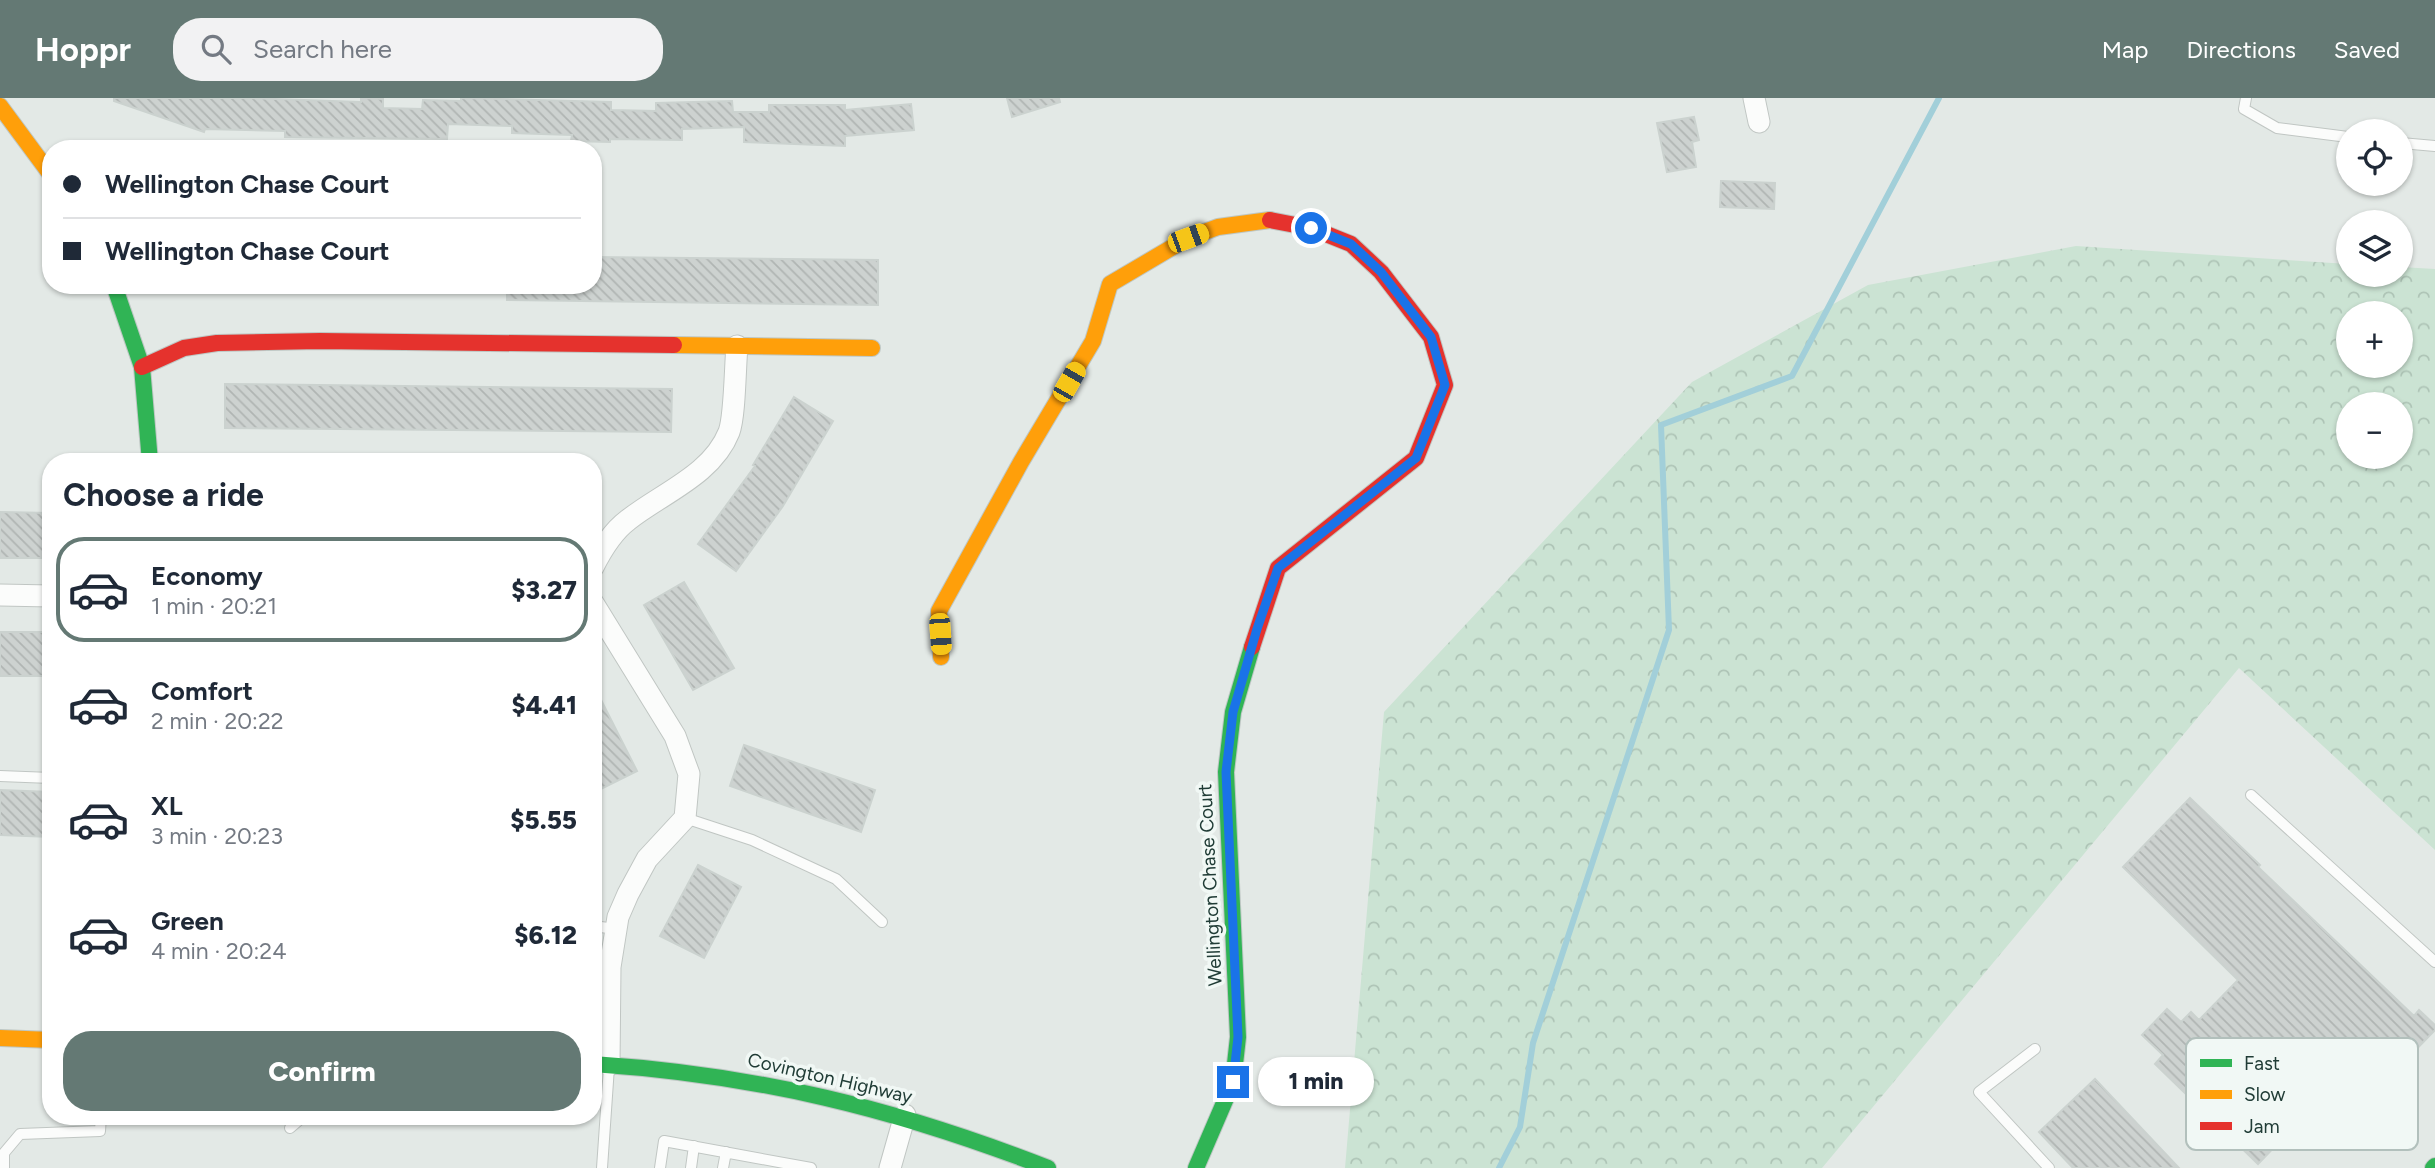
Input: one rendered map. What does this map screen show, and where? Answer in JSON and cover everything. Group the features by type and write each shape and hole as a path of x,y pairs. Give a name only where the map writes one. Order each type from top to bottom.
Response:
{"street":[{"path":"1754,98 1759,122"},
{"path":"0,106 42,163"},
{"name":"Wellington Chase Court","path":"942,657 939,611 1093,341 1110,284 1188,238 1218,227 1273,220 1311,228 1351,244 1381,272 1431,337 1445,385 1416,458 1278,568 1233,712 1226,772 1238,1037 1233,1082 1195,1168"},
{"path":"117,294 142,367 149,453"},
{"path":"142,367 184,348 217,343 320,341 872,348"},
{"path":"602,549 628,520 681,486 721,449 730,429 737,346"},
{"path":"0,594 42,596"},
{"path":"602,618 675,736 689,774 685,818 648,859 618,917 610,967 602,1053"},
{"path":"0,1038 42,1040"},
{"name":"Covington Highway","path":"602,1064 723,1076 814,1092 905,1115 993,1145 1048,1168"},
{"path":"890,1168 905,1115"}],"lane":[{"path":"2246,98 2245,109 2277,128 2336,135"},
{"path":"2413,145 2435,146"},
{"path":"0,776 42,778"},
{"path":"2251,795 2435,962"},
{"path":"685,818 751,840 836,879 882,922"},
{"path":"602,927 616,929"},
{"path":"2035,1049 1979,1092 2049,1168"},
{"path":"4,1168 4,1153 20,1134 100,1130 100,1125"},
{"path":"290,1128 294,1125"},
{"path":"602,1125 602,1168"},
{"path":"660,1168 664,1140 726,1152 748,1162 811,1168"},
{"path":"691,1168 694,1146"},
{"path":"723,1168 726,1152"}],"green space":[{"path":"2076,246 2336,263 2336,287 2413,287 2413,268 2435,269 2435,850 2239,668 1822,1168 1345,1168 1384,712 1692,382 1868,285"}],"building":[{"path":"114,98 246,98 361,102 361,98 383,99 383,108 422,109 423,100 461,101 461,98 611,102 611,110 656,111 656,103 732,101 733,112 769,112 769,105 845,105 845,110 911,104 914,130 845,136 845,146 744,142 744,127 682,129 682,140 610,139 610,142 571,140 572,135 512,133 512,126 448,124 447,139 285,137 285,131 205,129 204,132 114,101"},
{"path":"1007,98 1059,98 1060,102 1012,117"},
{"path":"1694,117 1699,140 1692,142 1696,167 1667,172 1657,123"},
{"path":"1721,181 1775,183 1774,209 1720,207"},
{"path":"602,257 878,260 878,305 507,300 507,294 602,294"},
{"path":"225,384 672,389 671,432 225,428"},
{"path":"794,397 833,421 783,506 736,571 698,544 755,466 753,465"},
{"path":"0,512 42,513 42,558 0,558"},
{"path":"684,582 734,668 693,690 644,605"},
{"path":"0,632 42,632 42,676 0,676"},
{"path":"602,702 637,771 602,788"},
{"path":"744,745 875,790 861,832 730,786"},
{"path":"0,790 42,792 42,837 0,835"},
{"path":"2190,798 2414,1016 2419,1010 2435,1025 2435,1030 2418,1047 2418,1038 2186,1038 2186,1094 2155,1064 2163,1055 2142,1035 2167,1009 2181,1022 2191,1012 2199,1020 2238,980 2123,867"},
{"path":"698,865 741,887 704,958 660,936"},
{"path":"2095,1079 2179,1168 2073,1168 2039,1132"},
{"path":"2244,1150 2272,1150 2258,1164"}],"waterway":[{"path":"1499,1168 1520,1127 1533,1043 1669,630 1661,425 1792,376 1939,98"}],"traffic: fast":[{"path":"117,294 142,367 149,453"},
{"path":"1196,1168 1233,1082 1238,1037 1226,772 1233,712 1252,647"},
{"path":"602,1065 712,1076 825,1098 935,1128 1048,1168"}],"traffic: slow":[{"path":"0,106 42,163"},
{"path":"941,657 939,611 1021,462 1093,341 1110,284 1188,238 1218,227 1270,220"},
{"path":"674,345 872,348"},
{"path":"0,1038 42,1040"}],"traffic: jam":[{"path":"1252,647 1278,568 1416,458 1445,385 1431,337 1381,272 1351,244 1311,228 1270,220"},
{"path":"142,367 184,348 217,343 320,341 674,345"}],"route":[{"path":"1233,1082 1238,1037 1226,772 1233,712 1257,629 1278,568 1416,458 1445,385 1431,337 1381,272 1351,244 1311,228"}]}
